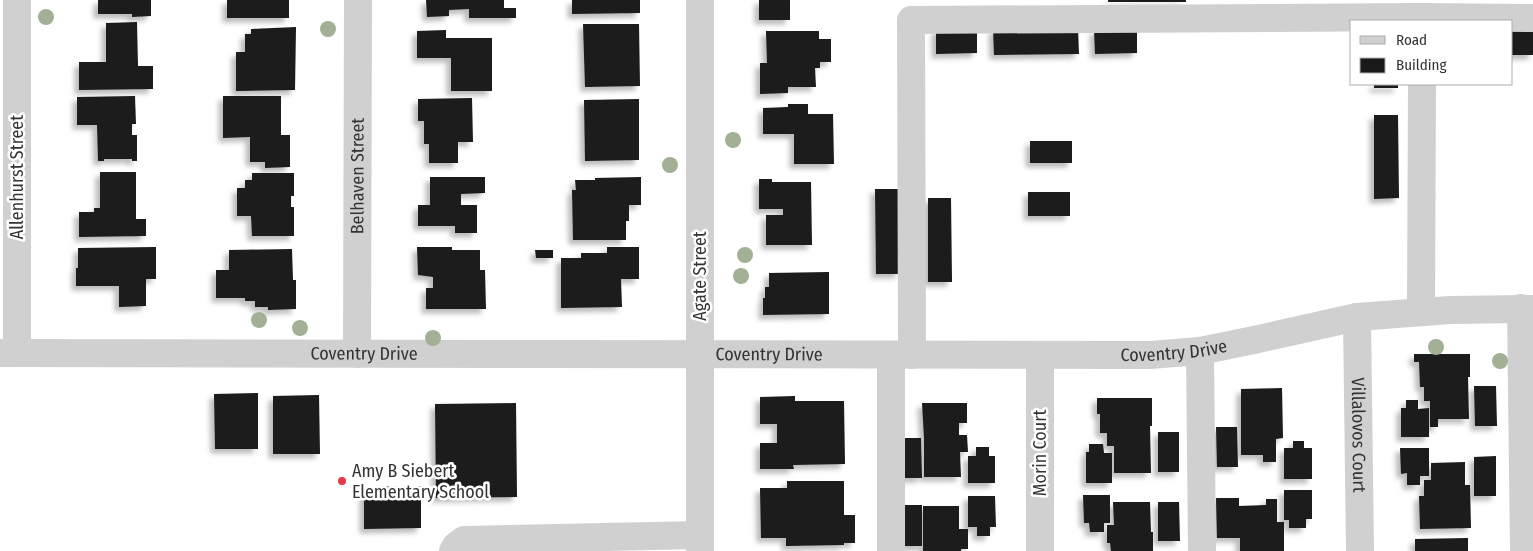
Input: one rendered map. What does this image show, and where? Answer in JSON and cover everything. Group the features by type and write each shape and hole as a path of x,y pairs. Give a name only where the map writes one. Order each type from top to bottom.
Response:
{"street":[{"name":"Allenhurst Street","path":"8,353 18,0"},
{"name":"Belhaven Street","path":"357,354 358,0"},
{"name":"Agate Street","path":"700,0 700,543"},
{"path":"891,551 901,355 911,20 1533,18"},
{"path":"1421,312 1422,85"},
{"name":"Coventry Drive","path":"8,353 1150,355 1200,350 1357,317 1421,312 1527,309"},
{"path":"1524,551 1527,309"},
{"name":"Villalovos Court","path":"1357,317 1360,551"},
{"path":"1200,350 1202,551"},
{"name":"Morin Court","path":"1040,355 1040,551"},
{"path":"453,551 464,540 654,544 700,543"}],"building":[{"path":"98,0 151,0 151,16 132,17 132,14 98,14"},
{"path":"227,0 289,0 289,18 227,18"},
{"path":"426,0 504,0 504,8 516,8 516,18 469,18 469,9 449,10 449,16 427,17"},
{"path":"572,0 640,0 640,13 572,14"},
{"path":"759,0 790,0 790,20 759,20"},
{"path":"1108,0 1186,0 1186,2 1108,2"},
{"path":"137,22 138,66 153,66 153,89 79,90 79,62 106,62 106,23"},
{"path":"583,24 639,24 640,86 585,87"},
{"path":"296,27 295,90 236,91 236,52 245,52 245,34 251,34 251,29"},
{"path":"1078,28 1079,54 994,55 993,29"},
{"path":"936,29 977,29 977,53 936,54"},
{"path":"1137,29 1137,53 1095,54 1094,30"},
{"path":"446,30 446,38 492,38 492,91 451,91 451,58 417,58 417,31"},
{"path":"1533,30 1533,55 1513,55 1513,31"},
{"path":"766,31 819,31 819,39 831,39 831,62 820,62 820,68 815,68 816,87 788,87 788,93 760,94 760,63 767,63"},
{"path":"1374,85 1398,85 1398,88 1374,88"},
{"path":"135,96 136,124 132,124 132,135 137,135 137,161 132,161 132,159 104,159 104,161 98,161 97,125 77,125 77,97"},
{"path":"223,96 281,96 281,135 290,135 290,167 265,168 265,162 250,162 250,137 223,138"},
{"path":"472,98 473,142 458,142 458,163 429,163 429,144 424,144 424,121 418,121 418,99"},
{"path":"639,99 639,160 585,161 584,100"},
{"path":"788,104 808,104 808,114 833,114 834,164 794,164 794,134 763,134 763,108 788,107"},
{"path":"1374,115 1398,115 1399,198 1374,199"},
{"path":"1030,141 1072,141 1072,163 1030,163"},
{"path":"100,172 136,172 136,219 146,219 146,236 79,237 79,212 94,212 94,208 100,208"},
{"path":"252,173 294,173 294,196 291,196 291,207 294,207 294,236 252,236 251,216 237,216 237,188 245,188 245,180 252,180"},
{"path":"430,177 485,177 485,193 461,194 461,205 477,205 477,233 455,233 455,226 418,226 418,205 430,205"},
{"path":"641,177 641,205 629,205 629,221 626,221 626,240 573,240 572,190 576,190 575,180"},
{"path":"759,179 772,179 772,182 811,182 812,245 766,245 766,215 783,215 783,209 759,209"},
{"path":"875,189 899,189 900,274 876,274"},
{"path":"1028,192 1070,192 1070,216 1028,216"},
{"path":"928,198 951,198 952,282 928,282"},
{"path":"156,247 156,279 146,279 146,306 119,307 119,286 76,286 78,248"},
{"path":"417,247 452,247 452,250 480,250 480,270 485,270 486,309 426,309 426,288 433,288 433,277 418,275"},
{"path":"607,247 639,247 639,279 621,279 622,307 561,308 561,258 581,258 581,253 607,253"},
{"path":"292,249 293,280 296,280 296,309 268,310 268,307 255,307 255,301 245,301 245,298 216,298 216,270 229,270 229,250"},
{"path":"535,250 553,250 553,258 536,258"},
{"path":"829,272 829,314 763,315 763,298 765,298 765,287 769,287 769,273"},
{"path":"1414,354 1470,354 1470,377 1468,377 1469,419 1438,419 1438,427 1430,427 1430,401 1424,401 1424,387 1420,387 1419,362 1414,362"},
{"path":"1474,386 1496,386 1497,426 1475,426"},
{"path":"1282,388 1283,438 1276,439 1276,462 1263,462 1263,455 1241,455 1241,389"},
{"path":"258,393 258,449 215,449 214,394"},
{"path":"319,395 320,454 273,454 273,396"},
{"path":"795,396 795,401 844,401 845,464 793,465 794,469 760,469 760,443 777,443 777,424 760,424 760,397"},
{"path":"1097,398 1152,398 1152,426 1150,426 1151,473 1114,473 1114,446 1107,446 1107,433 1100,433 1100,414 1097,414"},
{"path":"1406,400 1418,400 1418,409 1429,408 1429,437 1401,437 1401,408 1406,408"},
{"path":"516,403 517,497 436,498 435,404"},
{"path":"922,403 967,403 967,423 959,423 959,435 967,435 968,452 960,452 961,477 924,477"},
{"path":"1216,427 1237,427 1238,467 1217,467"},
{"path":"1158,432 1179,432 1179,472 1158,472"},
{"path":"900,438 921,438 922,478 900,478"},
{"path":"1293,441 1304,441 1304,448 1312,448 1312,479 1284,479 1284,448 1293,448"},
{"path":"1089,444 1103,444 1104,453 1112,453 1112,483 1086,483 1086,452 1089,452"},
{"path":"976,447 989,447 989,456 995,456 995,483 968,483 968,456 976,456"},
{"path":"1400,448 1429,448 1429,476 1420,476 1420,485 1407,485 1407,473 1401,474"},
{"path":"1496,456 1496,496 1474,496 1474,457"},
{"path":"1465,462 1465,485 1470,485 1471,528 1420,529 1419,496 1424,496 1424,480 1431,480 1431,463"},
{"path":"787,481 844,481 844,515 855,515 855,543 844,543 844,545 786,546 786,538 761,538 760,488 787,488"},
{"path":"421,486 421,528 364,529 364,487"},
{"path":"1284,490 1312,490 1312,519 1306,519 1306,528 1289,528 1289,520 1284,520"},
{"path":"1083,495 1110,495 1110,523 1104,523 1104,532 1090,532 1089,523 1084,523"},
{"path":"968,496 995,496 996,527 990,527 990,536 977,536 977,527 968,527"},
{"path":"1216,498 1239,498 1239,506 1266,505 1266,499 1277,499 1277,522 1284,522 1284,551 1240,551 1240,538 1217,538"},
{"path":"1113,502 1150,502 1153,551 1111,551 1110,543 1107,543 1107,525 1114,525"},
{"path":"1158,502 1179,502 1180,541 1158,541"},
{"path":"900,505 922,505 922,546 900,546"},
{"path":"923,506 959,506 959,529 968,529 968,549 961,549 961,551 923,551"},
{"path":"1468,538 1468,551 1415,551 1415,539"}],"place":[{"name":"Amy B Siebert Elementary School","path":"342,481"}]}
